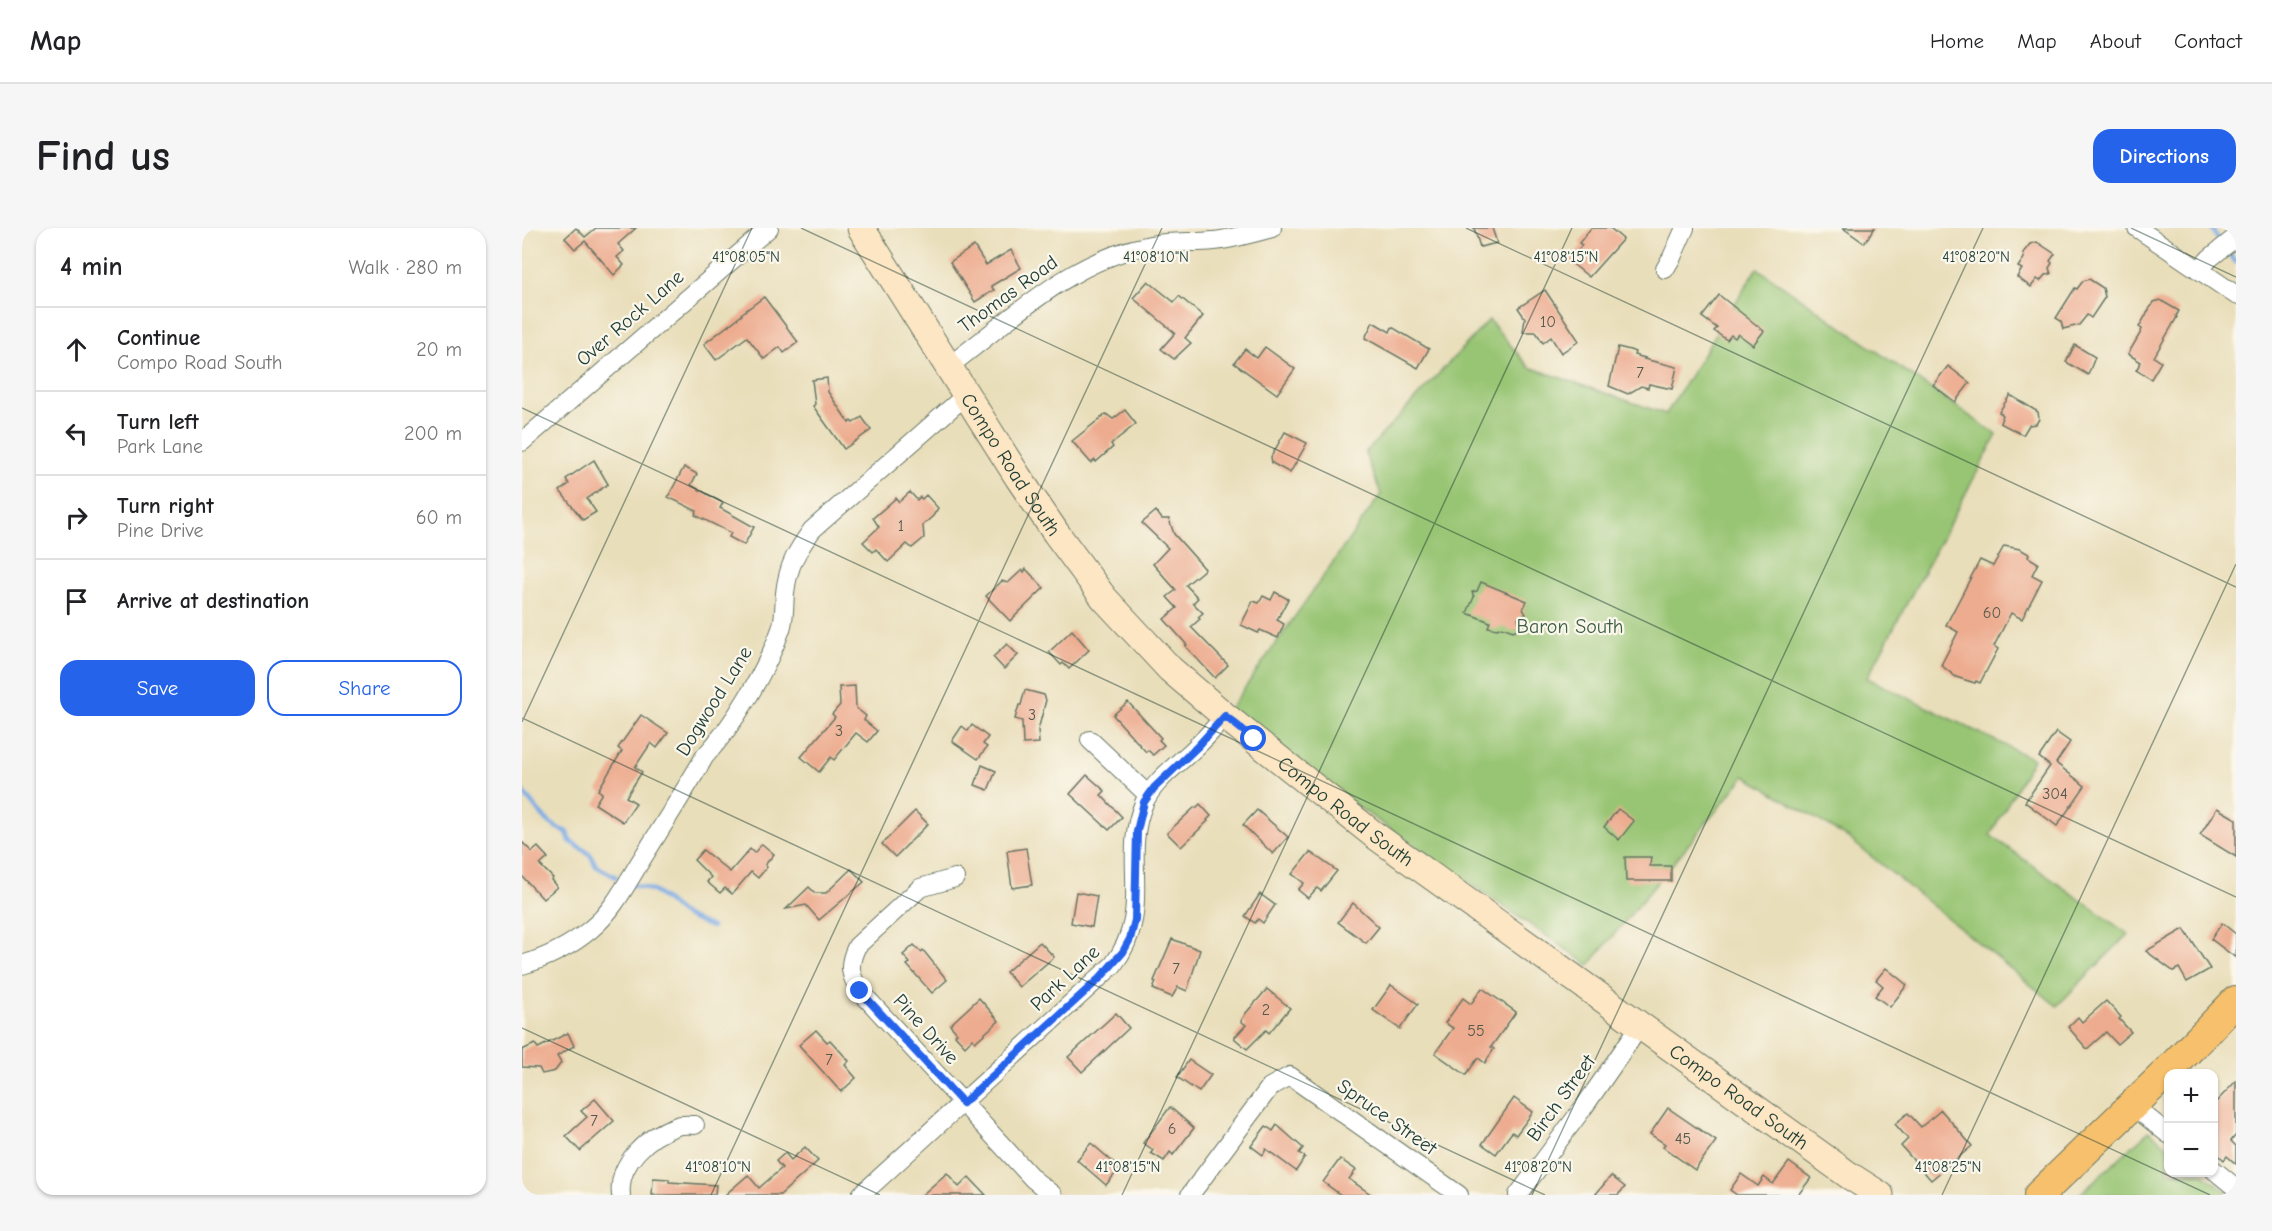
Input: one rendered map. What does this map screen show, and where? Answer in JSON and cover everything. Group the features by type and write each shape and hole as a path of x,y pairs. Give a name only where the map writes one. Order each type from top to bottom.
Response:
{"main road":[{"name":"Compo Road South","path":"861,228 1026,490 1104,598 1163,662 1225,716 1373,834 1850,1176 1881,1195"},
{"path":"2039,1195 2236,1001"},
{"name":"Compo Road South","path":"1850,1176 1868,1195"}],"street":[{"name":"Over Rock Lane","path":"522,442 769,228"},
{"name":"Thomas Road","path":"949,366 1036,297 1089,267 1150,245 1218,241 1272,228"},
{"path":"1665,268 1685,228"},
{"path":"2137,228 2205,264 2236,295"},
{"path":"2205,264 2234,239"},
{"name":"Dogwood Lane","path":"522,965 536,961 577,940 593,928 606,914 629,880 705,756 717,744 764,669 782,627 786,589 794,554 812,530 966,394"},
{"name":"Park Lane","path":"861,1195 1100,978 1123,952 1130,939 1135,920 1137,831 1148,795 1225,716"},
{"path":"1090,740 1148,795"},
{"name":"Pine Drive","path":"955,878 920,888 857,946 850,958 849,969 860,991 1034,1179 1053,1195"},
{"name":"Birch Street","path":"1518,1195 1586,1104 1640,1026"},
{"name":"Spruce Street","path":"1190,1195 1270,1087 1290,1076 1458,1195"},
{"path":"2132,1105 2164,1130"},
{"path":"621,1195 625,1170 638,1151 652,1137 679,1125 695,1125"},
{"path":"2218,1173 2236,1188"}],"green space":[{"name":"Baron South","path":"1757,268 1997,435 1867,678 2033,759 1990,835 2128,934 2057,1006 1847,837 1745,776 1589,965 1225,716 1381,494 1365,453 1489,320 1529,367 1666,414"},
{"path":"2149,1131 2164,1143 2164,1177 2207,1177 2231,1195 2079,1195"}],"building":[{"path":"576,228 585,237 596,228 636,228 618,244 624,251 617,257 624,265 614,275 585,241 575,249 565,238"},
{"path":"1474,228 1492,228 1497,243 1480,247"},
{"path":"1591,228 1610,228 1623,239 1589,277 1569,261 1582,245 1579,243"},
{"path":"1843,228 1875,228 1864,243"},
{"path":"2037,242 2055,254 2050,261 2052,263 2049,268 2051,274 2045,275 2040,281 2037,279 2031,287 2017,277 2022,269 2018,267 2024,258 2023,253 2030,244"},
{"path":"974,246 986,265 1011,250 1021,268 991,286 994,290 975,302 950,262"},
{"path":"2089,279 2103,288 2105,297 2091,318 2087,315 2079,325 2063,329 2061,321 2056,318 2075,288 2077,289 2083,281"},
{"path":"1148,281 1174,302 1179,296 1203,316 1185,338 1191,343 1174,359 1161,349 1175,333 1133,298"},
{"path":"1545,290 1579,341 1561,353 1551,337 1543,343 1536,332 1523,332 1525,318 1518,308"},
{"path":"1719,295 1764,331 1753,345 1738,334 1735,338 1731,335 1727,340 1714,331 1717,328 1702,317"},
{"path":"764,297 798,342 784,353 780,347 764,359 747,337 716,360 704,344"},
{"path":"2160,300 2179,311 2154,357 2161,362 2151,379 2136,370 2141,362 2128,354 2141,332 2142,329 2139,327 2153,302"},
{"path":"1373,322 1390,332 1392,327 1429,349 1418,368 1365,338"},
{"path":"2075,345 2095,357 2088,375 2066,362"},
{"path":"1265,347 1295,369 1277,394 1234,363 1245,349 1257,358"},
{"path":"1618,347 1635,352 1634,355 1644,359 1677,367 1672,389 1649,384 1648,388 1641,386 1628,394 1609,386"},
{"path":"1948,366 1970,383 1955,402 1933,385"},
{"path":"827,378 828,392 849,423 862,417 871,430 844,449 813,406 815,404 812,380"},
{"path":"2010,395 2038,412 2039,419 2036,424 2029,425 2023,435 2000,423 2003,415 1999,412"},
{"path":"1125,410 1136,424 1111,444 1113,447 1096,462 1095,460 1091,463 1072,441 1106,414 1113,419"},
{"path":"1285,432 1307,443 1290,473 1272,463 1271,457"},
{"path":"594,460 608,484 587,499 596,512 583,520 560,491 569,484 566,479"},
{"path":"684,467 697,474 691,485 723,503 720,508 754,527 744,545 729,537 731,533 695,515 697,511 668,497"},
{"path":"910,492 917,500 926,495 938,508 923,525 924,538 912,548 907,544 888,562 876,549 873,552 863,542 879,527 873,518 896,498 899,502"},
{"path":"1156,511 1162,519 1169,519 1174,534 1205,569 1186,585 1198,598 1193,603 1203,613 1191,627 1228,665 1215,678 1164,619 1177,608 1167,597 1176,590 1153,564 1168,548 1142,523"},
{"path":"2004,546 2020,549 2029,554 2028,557 2038,563 2032,575 2042,580 2022,619 2011,613 1994,646 1998,649 1980,683 1976,681 1975,683 1956,677 1941,665 1958,632 1946,625 1980,560 1993,566"},
{"path":"1026,569 1044,588 1010,621 986,596 1002,581 1008,583"},
{"path":"1481,582 1527,601 1523,609 1526,614 1518,618 1520,628 1513,631 1502,627 1497,629 1488,627 1490,622 1467,613 1474,597 1472,592 1477,591"},
{"path":"1275,592 1288,599 1277,620 1284,624 1278,638 1260,630 1258,633 1241,625 1253,601 1259,603 1263,596 1271,600"},
{"path":"1072,630 1089,650 1069,669 1063,663 1061,665 1049,652"},
{"path":"1007,644 1018,655 1004,669 993,657"},
{"path":"855,686 856,708 866,716 864,720 877,731 868,742 856,733 834,760 831,757 819,772 801,757 835,717 832,714 840,705 839,687"},
{"path":"1025,690 1044,695 1046,700 1038,730 1039,743 1023,744 1022,721 1015,719"},
{"path":"1128,702 1161,738 1159,740 1164,745 1153,755 1148,750 1146,752 1113,715"},
{"path":"641,715 668,733 657,748 651,743 635,767 642,772 626,797 636,803 623,822 595,804 602,793 598,790 622,751 618,748"},
{"path":"972,725 988,737 983,744 987,747 978,759 952,741 962,726 968,731"},
{"path":"2056,732 2070,742 2056,763 2085,786 2057,826 2025,802 2050,766 2039,757"},
{"path":"982,765 996,771 988,790 975,785"},
{"path":"1087,775 1105,791 1101,795 1122,817 1109,830 1070,794"},
{"path":"1200,804 1211,816 1181,847 1167,833"},
{"path":"2217,808 2236,819 2236,857 2200,835"},
{"path":"1618,809 1634,821 1619,840 1604,827"},
{"path":"1257,810 1288,837 1273,854 1243,825"},
{"path":"915,811 928,824 895,857 882,844"},
{"path":"522,842 532,852 538,847 548,858 540,865 553,878 551,880 557,887 543,899 522,876"},
{"path":"762,844 774,854 765,865 767,867 758,878 751,872 732,894 725,888 720,893 707,882 711,877 694,860 703,850 730,872 750,849 754,853"},
{"path":"1026,848 1032,885 1012,888 1007,851"},
{"path":"1310,852 1337,871 1321,891 1317,888 1308,898 1298,890 1304,883 1292,874"},
{"path":"1625,857 1651,857 1650,866 1671,866 1671,881 1626,881"},
{"path":"851,869 864,882 819,920 806,905 786,909 809,887 815,893 826,893"},
{"path":"1076,892 1097,896 1092,927 1071,923"},
{"path":"1260,894 1275,905 1263,923 1258,919 1255,923 1245,916"},
{"path":"1353,903 1379,927 1366,943 1338,922"},
{"path":"2222,923 2236,934 2236,958 2211,939"},
{"path":"2184,929 2210,969 2187,982 2179,968 2173,971 2146,951"},
{"path":"1172,939 1200,950 1187,991 1178,987 1172,997 1153,989 1156,982 1154,981"},
{"path":"1040,942 1054,957 1019,987 1006,972"},
{"path":"914,945 921,952 923,950 947,980 932,993 907,965 910,963 903,955"},
{"path":"1886,968 1907,985 1890,1007 1875,996 1883,986 1876,980"},
{"path":"1391,985 1418,1004 1400,1029 1373,1010"},
{"path":"1482,988 1516,1012 1491,1047 1494,1049 1485,1063 1478,1058 1466,1075 1435,1053 1453,1028 1445,1023 1463,998 1471,1004"},
{"path":"1267,989 1290,1008 1269,1033 1266,1030 1247,1049 1234,1038 1246,1025 1241,1021 1246,1013"},
{"path":"979,998 999,1021 975,1042 972,1039 965,1046 950,1025"},
{"path":"2106,1001 2131,1032 2117,1044 2106,1032 2087,1049 2068,1027 2078,1017 2082,1022"},
{"path":"1116,1013 1129,1028 1082,1072 1068,1057"},
{"path":"816,1030 827,1042 830,1040 849,1061 845,1065 856,1078 841,1092 799,1045"},
{"path":"568,1033 574,1046 557,1056 561,1063 555,1071 542,1074 539,1068 522,1067 522,1050 535,1044 538,1048"},
{"path":"1189,1060 1211,1075 1199,1092 1177,1077"},
{"path":"2236,1081 2236,1135 2231,1141 2236,1146 2236,1164 2227,1156 2224,1160 2218,1155 2218,1100"},
{"path":"1514,1098 1533,1112 1516,1135 1512,1132 1496,1154 1482,1144"},
{"path":"595,1099 614,1121 580,1151 566,1136 587,1117 581,1111"},
{"path":"1170,1107 1194,1128 1173,1155 1170,1152 1164,1161 1151,1153 1153,1150 1143,1143"},
{"path":"1668,1108 1716,1141 1695,1170 1663,1147 1665,1144 1650,1134"},
{"path":"1941,1110 1972,1146 1931,1180 1901,1146 1908,1139 1895,1124 1908,1113 1921,1127"},
{"path":"1277,1125 1303,1148 1299,1153 1305,1157 1296,1171 1266,1149 1263,1155 1251,1146 1266,1126 1273,1131"},
{"path":"1091,1143 1120,1168 1106,1185 1077,1160"},
{"path":"805,1147 818,1161 780,1195 725,1195 748,1175 759,1188 782,1168 776,1161 785,1153 791,1160"},
{"path":"1340,1159 1356,1170 1349,1179 1372,1195 1341,1195 1323,1182"},
{"path":"1789,1162 1811,1178 1798,1195 1737,1195 1730,1190 1741,1174 1758,1186 1764,1177 1773,1184"},
{"path":"947,1173 959,1187 969,1177 986,1195 922,1195"},
{"path":"1611,1176 1625,1187 1618,1195 1595,1195"},
{"path":"653,1178 669,1179 669,1182 716,1185 715,1195 652,1195"}],"waterway":[{"path":"2212,228 2220,244"},
{"path":"2226,250 2236,262"},
{"path":"522,790 547,820 567,832 570,841 590,854 596,866 616,877"},
{"path":"632,885 654,892 684,915 712,927"}],"route":[{"path":"860,991 963,1103 1100,978 1123,952 1130,939 1135,920 1137,831 1139,818 1148,795 1225,716 1254,739"}]}
